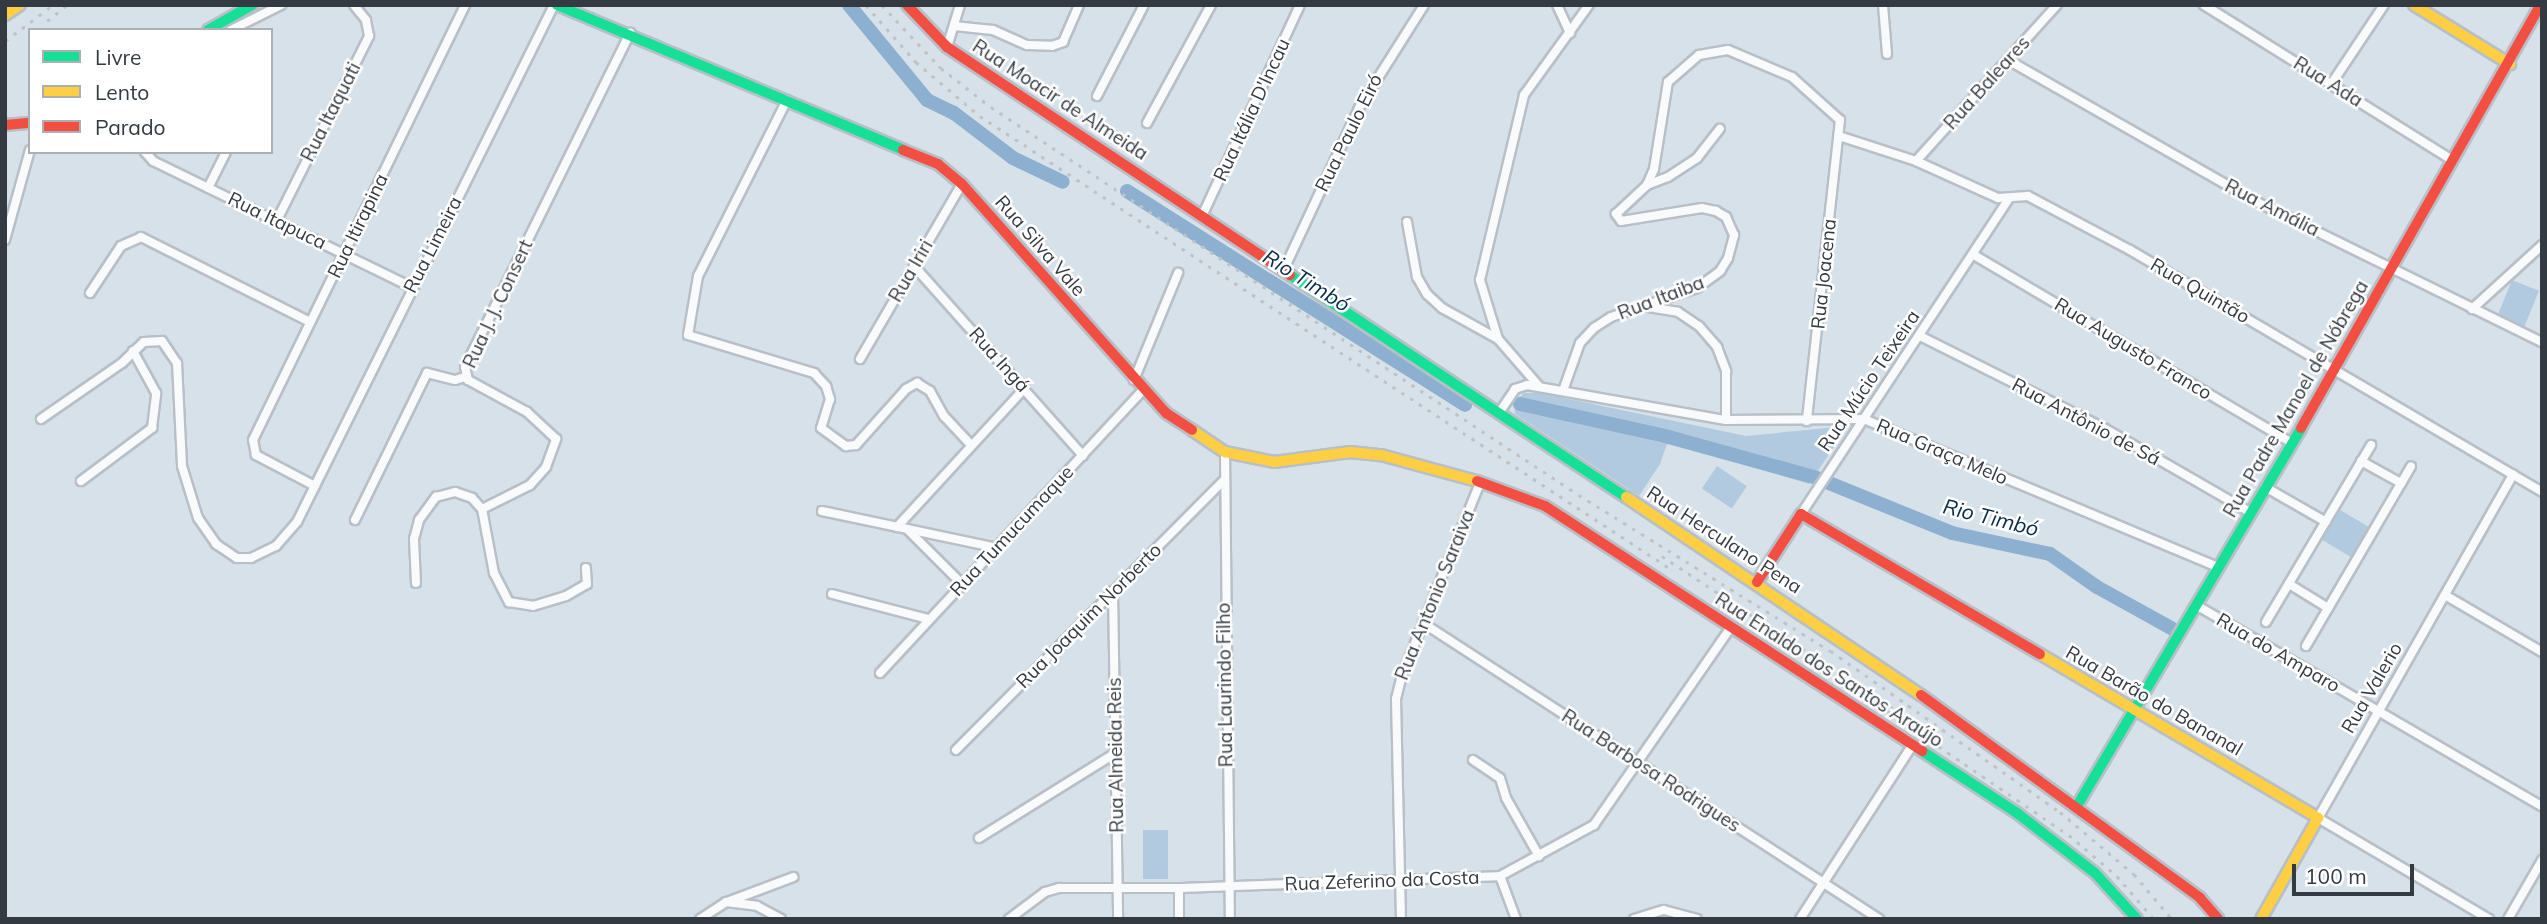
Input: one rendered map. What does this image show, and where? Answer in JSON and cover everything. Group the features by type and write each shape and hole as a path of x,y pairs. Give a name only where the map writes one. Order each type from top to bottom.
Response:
{"main road":[{"path":"5,15 20,5"},
{"path":"212,28 252,5"},
{"name":"Rua Silva Vale","path":"556,5 630,33 931,160 962,184 1143,390 1183,429 1224,452 1274,462 1362,452 1480,483"},
{"name":"Rua Moacir de Almeida","path":"906,5 947,47 1203,215"},
{"path":"2414,5 2510,64"},
{"name":"Rua Padre Manoel de Nóbrega","path":"2077,806 2336,370 2452,160 2510,64 2537,7"},
{"path":"5,125 28,123"},
{"name":"Rua Herculano Pena","path":"1203,215 1757,582 2077,806 2216,915 2227,919"},
{"name":"Rua Enaldo dos Santos Araújo","path":"1480,483 1545,506 2017,813 2095,873 2137,919"},
{"name":"Rua Múcio Teixeira","path":"1757,582 1801,514"},
{"name":"Rua Barão do Bananal","path":"1801,514 2318,818"},
{"name":"Rua Valerio","path":"2261,919 2318,818"}],"street":[{"path":"250,26 281,5"},
{"name":"Rua Itaquati","path":"277,220 369,36 366,20 354,5"},
{"name":"Rua Itirapina","path":"315,486 260,458 252,446 466,5"},
{"name":"Rua Limeira","path":"133,351 157,339 168,345 177,363 182,466 191,502 206,531 226,553 237,558 251,558 275,547 297,522 411,287 556,5"},
{"path":"947,47 960,5"},
{"path":"954,26 993,30 1027,45 1052,46 1063,42 1079,5"},
{"path":"1097,96 1144,5"},
{"path":"1147,124 1211,5"},
{"name":"Rua Itália D'Incau","path":"1203,215 1300,5"},
{"name":"Rua Paulo Eiró","path":"1285,267 1359,108 1424,5"},
{"path":"1557,5 1570,33"},
{"path":"1498,339 1480,281 1510,141 1524,95 1589,5"},
{"path":"1883,5 1887,54"},
{"name":"Rua Baleares","path":"1916,161 2057,5"},
{"name":"Rua Ada","path":"2204,5 2452,160"},
{"path":"2332,83 2385,5"},
{"name":"Rua J. J. Consert","path":"482,509 530,485 547,467 556,439 545,424 465,377 465,367 630,33"},
{"name":"Rua Joacena","path":"1647,185 1658,149 1668,82 1699,55 1728,50 1767,63 1833,111 1840,126 1807,421"},
{"name":"Rua Amália","path":"2008,60 2257,202 2542,342"},
{"path":"788,100 707,253 686,328 696,341 730,344 814,373 826,386 830,399 821,428 846,446 856,445 906,389 923,384 971,445"},
{"path":"1647,185 1668,177 1697,158 1720,129"},
{"name":"Rua Quintão","path":"1839,136 1916,161 2009,199 2028,196 2336,370 2542,492"},
{"path":"5,240 29,154"},
{"name":"Rua Itapuca","path":"147,154 153,161 411,287"},
{"path":"208,188 225,154"},
{"name":"Rua Iriri","path":"860,359 962,184"},
{"name":"Rua Itaiba","path":"1564,388 1580,343 1594,328 1611,317 1645,307 1711,279 1728,258 1734,235 1726,217 1709,209 1618,220 1621,206 1647,185"},
{"name":"Rua Múcio Teixeira","path":"1801,514 2009,199"},
{"path":"1407,222 1417,277 1427,294 1498,339 1538,386"},
{"path":"90,293 121,246 141,237 310,322"},
{"path":"2472,309 2542,245"},
{"name":"Rua Augusto Franco","path":"1974,255 2292,443"},
{"name":"Rua Ingá","path":"914,265 1083,456"},
{"path":"1134,380 1178,273"},
{"path":"1645,307 1678,312 1717,347 1726,371 1726,421"},
{"name":"Rua Antônio de Sá","path":"1920,336 2102,427 2250,512"},
{"path":"41,419 122,363 133,351 156,393 152,428 81,481"},
{"path":"355,520 428,373 455,380 465,377"},
{"name":"Rua Graça Melo","path":"1499,413 1515,389 1538,386 1564,388 1726,421 1864,419 2218,567"},
{"path":"897,527 1025,388"},
{"name":"Rua Tumucumaque","path":"880,673 1143,390"},
{"path":"2266,622 2371,445"},
{"name":"Rua Laurindo Filho","path":"1224,452 1222,482 1230,919"},
{"path":"2361,461 2401,483"},
{"path":"2306,646 2411,466"},
{"name":"Rua Valerio","path":"2318,818 2513,475"},
{"name":"Rua Joaquim Norberto","path":"956,750 1222,482"},
{"name":"Rua Antonio Saraiva","path":"1401,919 1396,699 1423,623 1480,483"},
{"path":"2265,487 2326,522"},
{"path":"416,583 416,530 429,503 455,492 472,498 482,509 494,573 509,602 533,606 575,592 589,581 586,568"},
{"path":"822,511 997,548"},
{"path":"907,529 962,584"},
{"path":"2289,584 2328,608"},
{"name":"Rua Almeida Reis","path":"1113,591 1118,919"},
{"path":"832,594 928,619"},
{"path":"2445,595 2542,652"},
{"name":"Rua do Amparo","path":"2196,605 2542,806"},
{"name":"Rua Barbosa Rodrigues","path":"1423,623 1879,919"},
{"name":"Rua Zeferino da Costa","path":"1009,919 1045,892 1500,876 1594,825 1731,627"},
{"path":"1800,919 1912,746"},
{"path":"979,838 1117,752"},
{"path":"1473,760 1500,778 1506,799 1539,856"},
{"name":"Rua Barão do Bananal","path":"2318,818 2489,919"},
{"path":"2508,919 2542,860"},
{"path":"1500,876 1516,919"},
{"path":"700,919 726,902 793,877"},
{"path":"1179,888 1179,919"},
{"path":"726,902 757,906 781,919"},
{"path":"1634,919 1664,910 1697,919"}],"shaded area":[{"path":"2512,280 2539,291 2523,331 2496,320"},
{"path":"1524,393 1540,393 1746,436 1837,427 1844,432 1809,484 1668,441 1660,464 1639,496 1515,414 1514,403"},
{"path":"1717,466 1747,486 1732,509 1702,488"},
{"path":"2337,508 2372,529 2354,559 2319,538"},
{"path":"1143,830 1168,830 1168,879 1143,879"}],"waterway":[{"name":"Rio Timbó","path":"849,5 927,100 954,113 1013,158 1063,182"},
{"name":"Rio Timbó","path":"1127,191 1465,405"},
{"name":"Rio Timbó","path":"1520,404 1665,436 1817,478"},
{"name":"Rio Timbó","path":"1829,483 1952,533 2050,554 2097,587 2171,628"}],"railway":[{"path":"5,41 53,5"},
{"path":"47,21 67,5"},
{"path":"866,5 916,62 980,116 1668,567"},
{"path":"882,5 941,68 991,107 1579,495 1831,651 2060,812 2134,874 2172,919"},
{"path":"1662,556 1899,712"},
{"path":"1887,711 2069,835 2117,876 2154,919"}],"traffic: fast":[{"path":"212,28 252,5"},
{"path":"557,5 903,150"},
{"path":"1290,275 1626,497"},
{"path":"2077,806 2301,428"},
{"path":"1922,751 2017,813 2095,873 2137,919"}],"traffic: slow":[{"path":"5,15 20,5"},
{"path":"2414,5 2510,64"},
{"path":"1192,430 1225,452 1274,462 1350,452 1381,455 1477,481"},
{"path":"1626,497 1921,695"},
{"path":"2040,654 2318,818 2261,919"}],"traffic: jam":[{"path":"907,5 947,47 1290,275"},
{"path":"2301,428 2540,5"},
{"path":"5,125 28,123"},
{"path":"903,150 938,164 962,184 1166,413 1192,430"},
{"path":"1477,481 1545,506 1922,751"},
{"path":"1757,582 1801,514 2040,654"},
{"path":"1921,695 2200,898 2218,919"}]}
